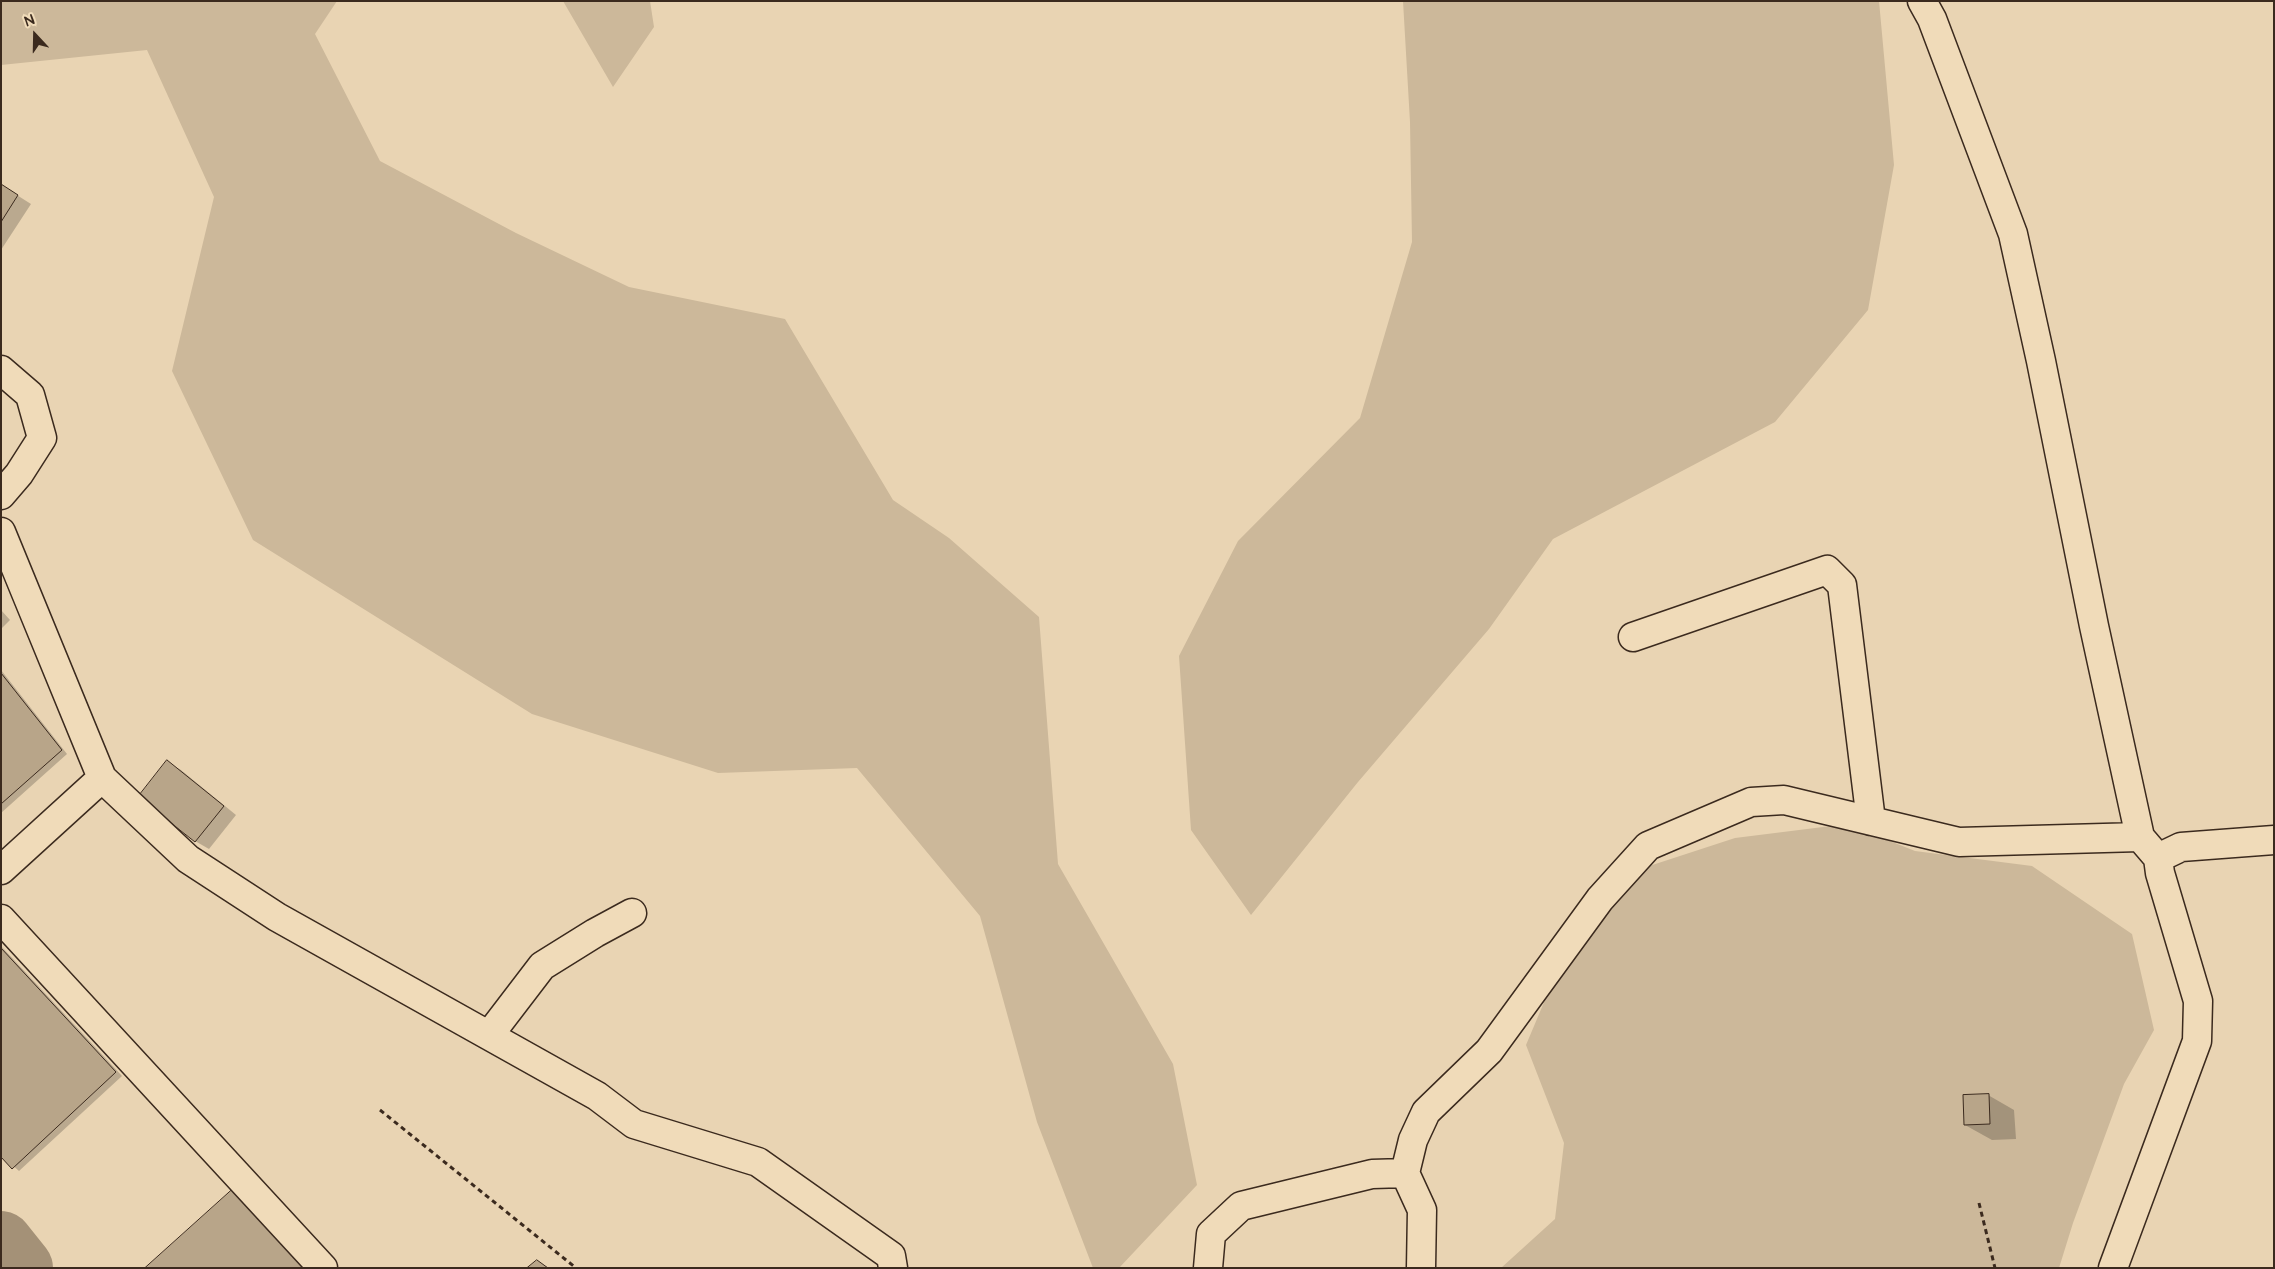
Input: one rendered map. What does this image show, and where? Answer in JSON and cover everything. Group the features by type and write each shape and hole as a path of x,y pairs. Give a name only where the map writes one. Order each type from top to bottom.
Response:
{"street":[{"path":"1922,1 1935,28 2013,234 2041,361 2094,626 2140,837 2158,858 2160,873 2198,1001 2197,1040 2113,1268"},
{"path":"1,370 30,395 42,438 19,474 1,495"},
{"path":"1,532 102,778 188,859 277,917 490,1034 597,1096 634,1124 758,1162 890,1256 893,1268"},
{"path":"1633,637 1827,570 1842,585 1871,821"},
{"path":"1,870 102,778"},
{"path":"1420,1268 1422,1210 1405,1173 1413,1140 1426,1112 1489,1051 1600,899 1648,846 1751,802 1784,800 1959,842 2140,837"},
{"path":"2158,858 2181,847 2274,840"},
{"path":"490,1034 542,966 595,933 632,914"},
{"path":"1,919 323,1268"},
{"path":"1208,1268 1211,1234 1241,1206 1372,1174 1405,1173"}],"path":[{"path":"380,1110 576,1268"},
{"path":"1979,1203 1995,1268"}],"shaded area":[{"path":"1,1 337,1 315,34 380,161 516,233 629,287 785,319 893,500 949,538 1039,617 1058,864 1173,1064 1197,1185 1119,1268 1093,1268 1037,1122 980,916 857,768 718,773 532,714 253,540 172,371 214,197 147,50 1,65"},
{"path":"563,1 650,1 654,27 613,87"},
{"path":"1403,1 1879,1 1894,165 1868,310 1775,422 1553,539 1489,629 1358,782 1251,915 1191,830 1179,656 1238,541 1360,418 1412,242 1410,122"},
{"path":"1847,824 1915,851 2032,866 2132,934 2154,1030 2124,1084 2073,1223 2059,1268 1501,1268 1555,1219 1564,1143 1526,1045 1561,962 1634,871 1735,838"}],"building":[{"path":"1,184 18,195 1,222"},
{"path":"1,673 62,750 1,804"},
{"path":"167,760 224,806 195,842 138,797"},
{"path":"1,948 116,1072 12,1169 1,1157"},
{"path":"1989,1094 1990,1124 1964,1125 1963,1095"},
{"path":"233,1189 304,1268 145,1268"},
{"path":"537,1260 548,1268 527,1268"}],"waterway":[{"path":"1,1243 21,1268"}]}
